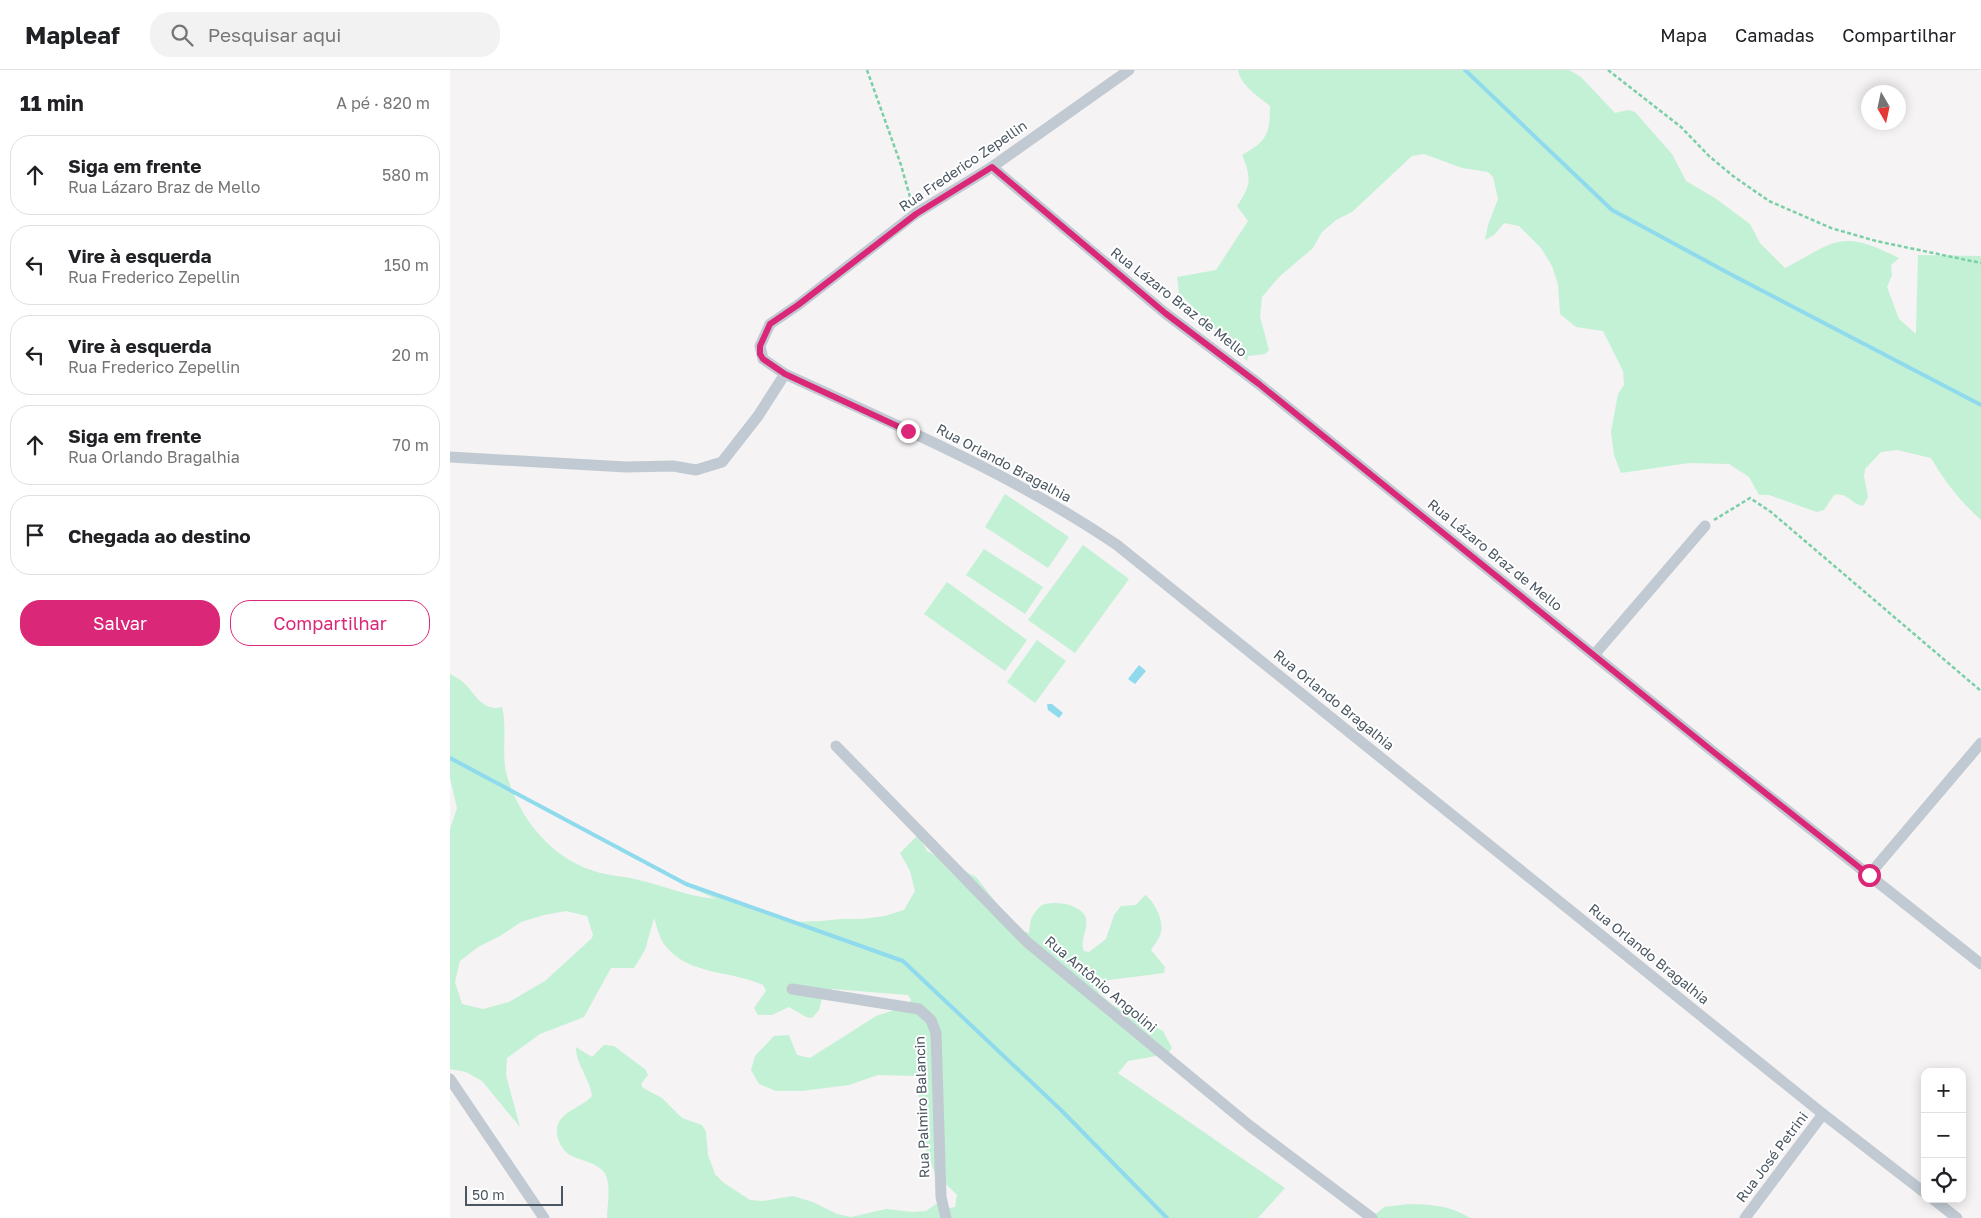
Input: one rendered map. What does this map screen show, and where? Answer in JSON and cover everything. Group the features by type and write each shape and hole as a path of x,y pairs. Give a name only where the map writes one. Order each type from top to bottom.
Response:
{"street":[{"name":"Rua Frederico Zepellin","path":"785,374 763,359 760,354 760,346 770,324 798,305 916,214 992,167 1130,70"},
{"name":"Rua Lázaro Braz de Mello","path":"992,167 1165,313 1259,384 1981,964"},
{"path":"450,457 626,467 673,466 696,470 722,462 758,416 785,374"},
{"name":"Rua Orlando Bragalhia","path":"785,374 972,461 1061,510 1117,545 1823,1114 1921,1190"},
{"path":"1594,655 1705,526"},
{"path":"1869,875 1981,743"},
{"name":"Rua Antônio Angolini","path":"836,746 1027,942 1250,1126 1372,1218"},
{"name":"Rua Palmiro Balancin","path":"792,989 919,1009 931,1020 936,1033 941,1197 946,1218"},
{"path":"450,1079 544,1218"},
{"name":"Rua José Petrini","path":"1745,1218 1823,1114"},
{"path":"1938,1203 1957,1218"}],"path":[{"path":"867,70 901,164 916,214"},
{"path":"1608,70 1681,127 1709,156 1732,176 1769,201 1831,228 1876,241 1981,263"},
{"path":"1705,526 1750,498 1771,512 1981,692"}],"green space":[{"path":"1238,70 1569,70 1581,77 1615,113 1628,110 1635,112 1672,154 1686,181 1715,198 1750,224 1760,243 1785,268 1819,249 1831,244 1848,241 1866,244 1899,258 1891,265 1892,275 1887,287 1899,319 1916,334 1918,255 1981,256 1981,520 1953,491 1931,458 1897,450 1881,452 1865,469 1864,476 1868,497 1863,506 1843,495 1834,495 1824,510 1817,512 1769,495 1759,495 1749,477 1729,464 1689,463 1621,473 1614,455 1611,432 1618,394 1624,385 1623,371 1603,331 1576,327 1560,314 1558,284 1552,266 1541,248 1519,226 1504,223 1494,235 1485,240 1488,225 1498,199 1493,177 1488,172 1462,168 1424,154 1412,156 1352,212 1336,220 1322,232 1313,248 1279,277 1262,297 1260,317 1269,350 1265,354 1248,356 1247,361 1179,293 1177,277 1216,270 1248,221 1237,206 1249,182 1249,176 1242,155 1262,141 1265,136 1269,124 1270,106 1246,86"},
{"path":"1005,494 1069,537 1048,568 985,527"},
{"path":"1083,545 1129,579 1075,653 1028,620"},
{"path":"984,549 1043,587 1025,614 966,575"},
{"path":"947,582 1027,640 1005,671 924,614"},
{"path":"1037,640 1066,661 1035,703 1007,682"},
{"path":"450,674 462,682 485,705 495,708 502,707 504,716 504,752 508,779 521,809 530,823 540,836 565,857 594,871 716,899 689,887 791,922 862,919 885,916 904,910 915,891 910,871 900,853 918,835 927,851 976,877 1017,929 1029,933 1032,918 1042,905 1059,903 1078,909 1085,916 1086,925 1083,947 1084,951 1089,952 1106,939 1114,915 1121,906 1136,905 1145,895 1155,906 1160,917 1162,927 1158,939 1151,950 1165,967 1164,973 1101,981 1096,985 1099,993 1113,1005 1163,1031 1172,1048 1168,1054 1128,1061 1118,1073 1285,1188 1258,1218 607,1218 608,1182 604,1172 597,1166 566,1152 560,1144 557,1133 558,1123 561,1119 592,1096 589,1083 576,1053 576,1047 592,1057 604,1045 614,1046 646,1070 648,1075 641,1084 643,1088 662,1098 682,1118 702,1125 706,1132 708,1155 715,1174 724,1183 750,1200 763,1201 793,1196 813,1202 837,1214 851,1217 886,1209 913,1212 926,1211 939,1202 950,1208 955,1207 957,1195 935,1173 927,1154 922,1133 924,1109 917,1092 919,1081 917,1076 878,1075 849,1085 802,1091 776,1091 759,1084 751,1070 755,1056 774,1036 789,1035 797,1055 810,1058 876,1016 907,1006 911,1000 908,995 832,989 823,994 819,1010 812,1018 806,1017 789,1007 772,1015 758,1015 754,1008 766,991 763,985 751,980 710,971 685,962 664,944 654,918 645,950 634,968 611,968 584,1017 540,1034 507,1058 506,1075 520,1127 482,1081 466,1072 450,1069 450,829 457,808 450,778","holes":["566,911 587,916 593,935 592,938 545,981 509,1002 483,1009 462,1004 455,982 460,961 478,947 500,936 521,922 544,915"]},
{"path":"1409,1204 1441,1206 1455,1210 1470,1218 1371,1218 1384,1207"}],"water":[{"path":"1139,665 1146,671 1135,684 1128,679"},
{"path":"1047,704 1052,704 1063,713 1059,718 1048,710"}],"waterway":[{"path":"1465,70 1612,210 1981,405"},
{"path":"450,758 686,884 903,961 1062,1111 1167,1218"}],"route":[{"path":"908,431 785,374 763,359 760,354 764,333 770,324 798,305 916,214 992,167 1165,313 1259,384 1716,754 1869,875"}]}
